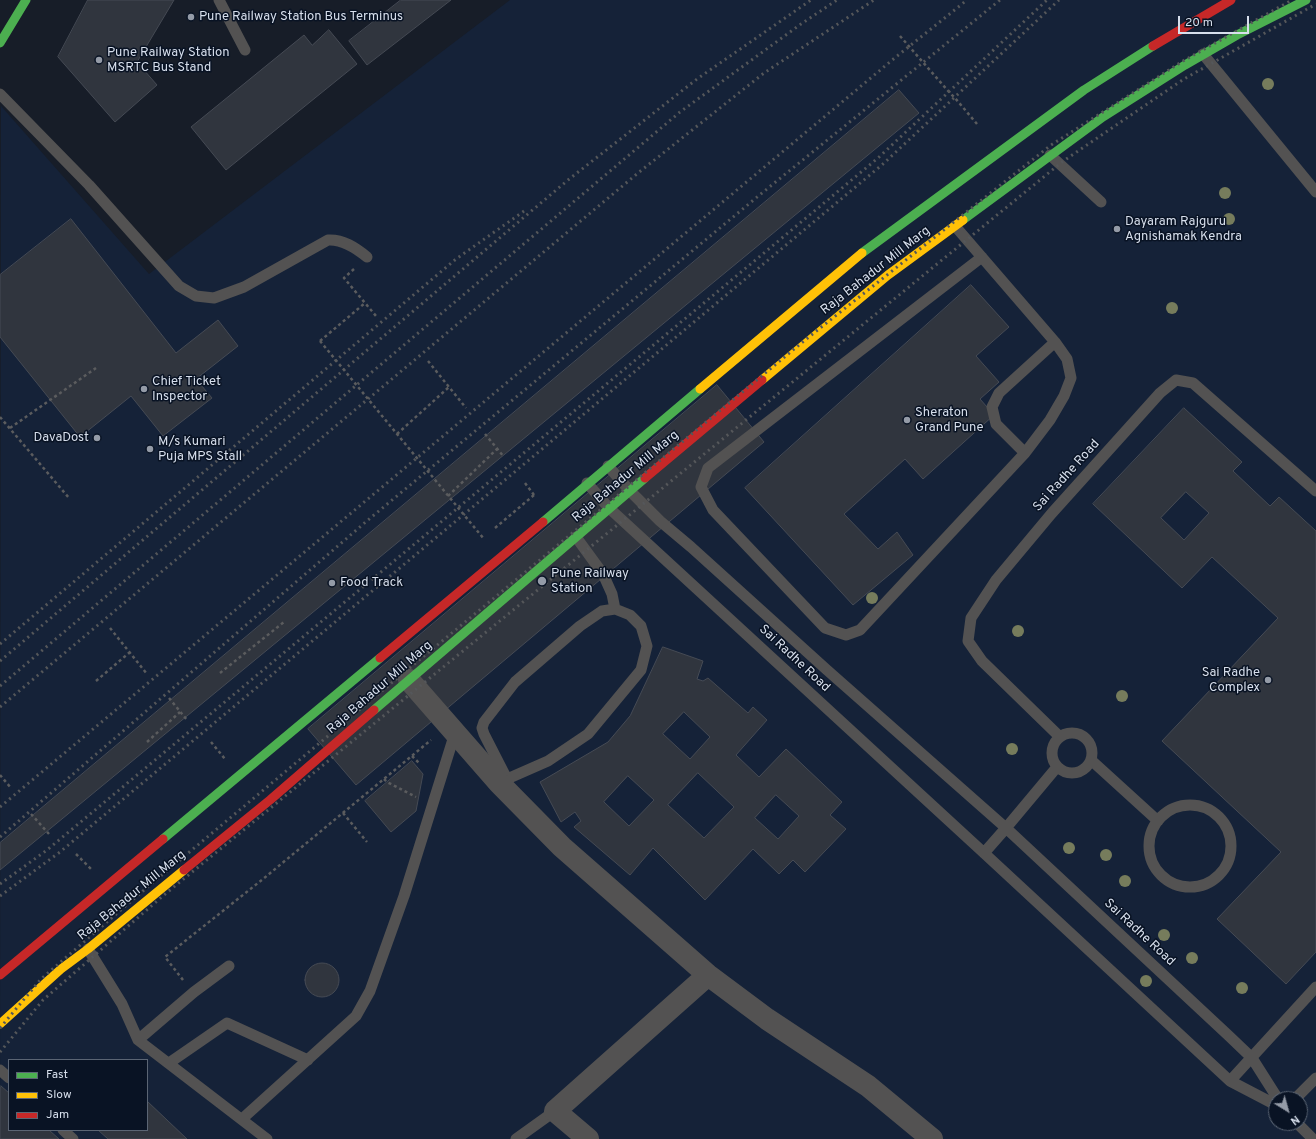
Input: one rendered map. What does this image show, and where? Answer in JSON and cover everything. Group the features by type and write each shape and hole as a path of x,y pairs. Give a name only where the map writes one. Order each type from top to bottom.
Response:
{"main road":[{"path":"0,43 26,0"},
{"name":"Raja Bahadur Mill Marg","path":"0,976 867,249 1084,90 1167,37 1230,0"},
{"name":"Raja Bahadur Mill Marg","path":"0,1024 61,969 88,949 270,800 609,508 888,275 1103,117 1203,54 1306,0"}],"street":[{"path":"409,680 455,733 503,781 562,847 708,975 767,1019 868,1086 932,1139"},
{"path":"588,1139 555,1111 708,975"}],"lane":[{"path":"219,0 245,50"},
{"path":"1203,54 1316,192"},
{"path":"0,94 89,185 179,286 196,296 214,298 244,287 328,240 337,239 358,249 367,257"},
{"path":"1050,155 1101,202"},
{"path":"955,226 982,257 1055,342 1067,359 1072,378 1061,402 1050,420 1025,453 860,630 846,635 825,628 713,510 701,487 708,468 982,257"},
{"path":"1025,453 996,424 992,407 999,393 1055,342"},
{"name":"Sai Radhe Road","path":"1060,736 982,660 968,641 971,618 996,580 1052,513 1160,393 1176,380 1193,382 1316,491"},
{"name":"Sai Radhe Road","path":"608,466 630,491 660,520 1006,828 1229,1036 1252,1058 1273,1091"},
{"name":"Sai Radhe Road","path":"587,484 609,508 1230,1082 1268,1101"},
{"path":"576,537 603,574 612,594 615,609"},
{"path":"615,609 630,615 641,626 647,646 641,670 588,734 548,761 503,781 482,728 484,722 515,682 580,626 602,611 615,609"},
{"path":"242,1119 356,1016 367,998 404,896 455,733"},
{"path":"1072,733 1079,734 1089,741 1092,747 1091,760 1082,770 1076,773 1069,773 1057,767 1052,754 1052,747 1060,736 1072,733"},
{"path":"1091,760 1158,821"},
{"path":"984,853 1057,767"},
{"path":"1195,804 1208,808 1220,816 1228,828 1232,841 1231,855 1225,868 1216,878 1203,885 1189,887 1177,885 1165,878 1156,869 1151,857 1149,845 1151,832 1158,821 1168,811 1181,806 1195,804"},
{"path":"88,949 122,1004 138,1040 267,1139"},
{"path":"138,1040 194,992 229,966"},
{"path":"1230,1082 1316,987"},
{"path":"169,1063 227,1023 308,1060"},
{"path":"0,1070 8,1077"},
{"path":"1303,1091 1316,1078"},
{"path":"516,1139 555,1111"},
{"path":"64,1131 73,1139"},
{"path":"1304,1131 1312,1139"}],"path":[{"path":"900,36 977,124"},
{"path":"367,257 344,278 376,316"},
{"path":"365,303 320,340 484,538 489,534"},
{"path":"428,361 466,408"},
{"path":"10,428 96,368"},
{"path":"397,434 449,387"},
{"path":"0,417 69,498"},
{"path":"485,434 504,457"},
{"path":"448,496 497,449"},
{"path":"525,483 537,498"},
{"path":"495,529 534,495"},
{"path":"220,673 284,622"},
{"path":"110,628 147,674"},
{"path":"96,681 130,652"},
{"path":"169,698 187,720"},
{"path":"147,742 180,712"},
{"path":"194,992 165,957 343,814 433,738"},
{"path":"211,742 227,761"},
{"path":"412,756 419,763"},
{"path":"0,775 12,788"},
{"path":"384,779 418,798"},
{"path":"30,814 49,834"},
{"path":"343,814 367,842"},
{"path":"76,854 93,872"}],"shaded area":[{"path":"510,0 1316,0 1316,1139 0,1139 1,106 149,274"}],"building":[{"name":"Pune Railway Station MSRTC Bus Stand","path":"88,0 174,0 137,62 157,85 115,122 58,57"},
{"path":"401,0 451,0 367,65 349,41"},
{"path":"329,30 357,64 226,170 191,127 304,35 312,45"},
{"path":"899,90 919,113 0,870 0,843"},
{"path":"71,219 176,353 218,320 238,346 196,379 212,398 163,436 131,396 80,437 0,337 0,275"},
{"path":"971,285 1009,327 976,356 999,382 980,399 994,415 923,479 905,459 844,514 878,549 897,532 913,555 853,605 745,488"},
{"name":"Pune Railway Station","path":"717,385 764,442 356,785 308,729"},
{"name":"Sai Radhe Complex","path":"1184,408 1242,462 1233,471 1270,506 1279,497 1316,531 1316,952 1286,984 1217,919 1281,852 1162,741 1278,618 1212,557 1182,588 1093,504","holes":["1186,492 1209,513 1184,540 1161,518"]},
{"path":"663,647 703,661 697,679 703,681 708,678 748,713 753,707 767,720 736,755 759,777 786,749 842,802 830,815 846,829 805,872 793,860 779,874 753,849 705,900 653,848 630,875 574,827 581,821 575,812 561,822 540,782 608,742 630,716","holes":["684,712 710,737 690,759 663,734","698,773 734,807 704,838 668,805","628,776 654,800 629,826 604,802","776,795 799,816 778,839 755,818"]},
{"path":"412,761 423,774 416,811 391,832 365,801"},
{"path":"319,963 325,963 334,968 338,974 338,986 334,992 325,997 319,997 310,992 305,983 305,977 310,968"},
{"path":"1,1086 8,1092 8,1131 50,1131 59,1139 0,1139"},
{"path":"148,1102 187,1139 108,1139 99,1131 148,1131"}],"railway":[{"path":"0,661 568,180 697,79 811,0"},
{"path":"0,686 680,112 801,24 837,0"},
{"path":"0,707 638,173 764,73 874,0"},
{"path":"0,807 891,61 967,0"},
{"path":"0,837 368,520 762,193 1000,0"},
{"path":"0,884 47,850 878,158 1047,0"},
{"path":"0,896 60,852 883,164 1059,0"},
{"path":"0,1028 41,979 144,890 805,340 1051,145 1183,61 1292,0"},
{"path":"0,1052 43,1000 164,895 1062,162 1184,79 1316,4"},
{"path":"0,644 456,259 527,209"}],"traffic: fast":[{"path":"0,43 26,0"},
{"path":"963,220 1103,117 1185,65 1237,35 1306,0"},
{"path":"862,253 1084,90 1153,46"},
{"path":"543,522 700,389"},
{"path":"374,710 645,478"},
{"path":"163,839 380,658"}],"traffic: slow":[{"path":"762,380 888,275 963,220"},
{"path":"700,389 862,253"},
{"path":"0,1024 61,969 88,949 184,870"}],"traffic: jam":[{"path":"1153,46 1231,0"},
{"path":"645,478 762,380"},
{"path":"380,658 543,522"},
{"path":"184,870 270,800 374,710"},
{"path":"0,975 163,839"}],"place":[{"name":"Pune Railway Station Bus Terminus","path":"191,17"},
{"name":"Pune Railway Station MSRTC Bus Stand","path":"99,60"},
{"name":"Dayaram Rajguru Agnishamak Kendra","path":"1117,229"},
{"name":"Chief Ticket Inspector","path":"144,389"},
{"name":"Sheraton Grand Pune","path":"907,420"},
{"name":"DavaDost","path":"97,438"},
{"name":"M/s Kumari Puja MPS Stall","path":"150,449"},
{"name":"Pune Railway Station","path":"542,581"},
{"name":"Food Track","path":"332,583"},
{"name":"Sai Radhe Complex","path":"1268,680"}]}
